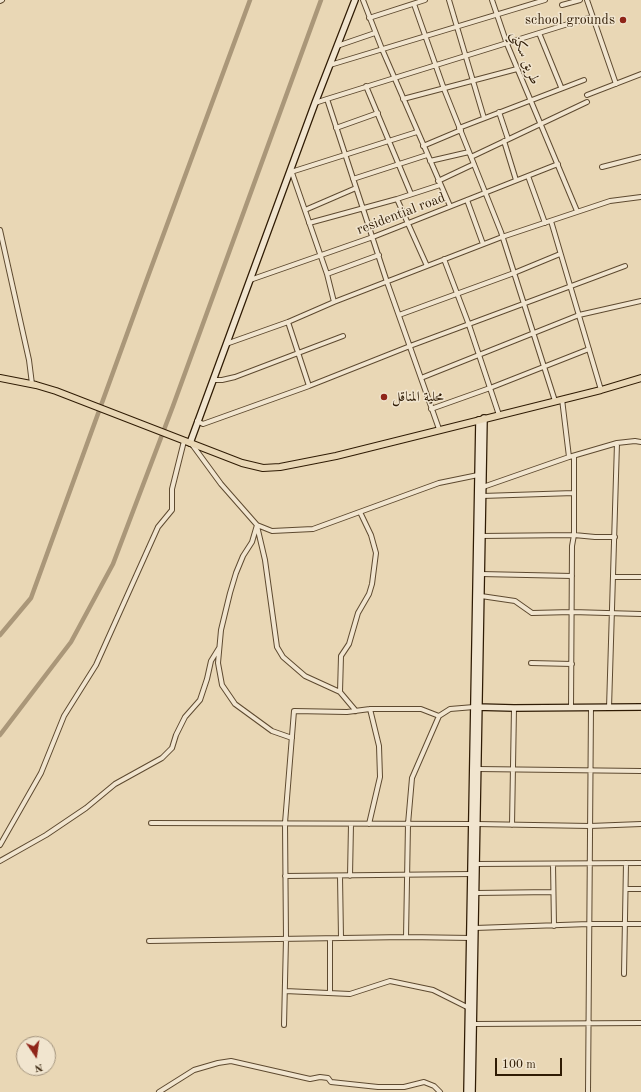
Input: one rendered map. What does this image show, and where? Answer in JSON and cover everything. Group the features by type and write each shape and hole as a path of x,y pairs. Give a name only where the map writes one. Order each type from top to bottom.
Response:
{"main road":[{"path":"0,378 32,384 56,391 242,464 263,468 280,467 336,456 439,429 600,390 641,378"}],"street":[{"path":"355,0 315,103 190,443 221,484 257,525 272,531 313,529 439,483 478,475"},
{"path":"363,0 375,33 450,206"},
{"path":"369,18 425,0"},
{"path":"449,0 484,118"},
{"name":"طريق سكني","path":"492,0 517,69 542,124 577,211"},
{"path":"330,65 545,0"},
{"path":"562,6 580,0"},
{"path":"587,0 616,84"},
{"path":"414,4 444,89 502,237 545,366 558,400 569,457"},
{"path":"315,103 394,77 593,17"},
{"path":"337,46 375,33"},
{"path":"539,33 561,87"},
{"path":"403,99 517,69"},
{"path":"587,95 641,74"},
{"path":"423,146 484,118 561,87 584,80"},
{"path":"366,86 400,164 411,194"},
{"path":"327,99 387,282 439,429"},
{"path":"471,157 587,102"},
{"path":"499,112 516,180"},
{"path":"336,128 378,113"},
{"path":"291,171 417,132"},
{"path":"430,160 469,152"},
{"path":"353,179 427,155"},
{"path":"602,167 641,157"},
{"path":"309,223 411,194 439,183 474,164"},
{"name":"residential road","path":"250,280 373,237 558,164"},
{"path":"291,171 327,274 334,302"},
{"path":"528,176 545,223"},
{"path":"305,210 356,188"},
{"path":"226,344 288,322 334,302 502,237 610,201 641,197"},
{"path":"397,199 427,266"},
{"path":"467,200 483,244"},
{"path":"551,221 600,390"},
{"path":"0,230 29,360 32,384"},
{"path":"399,315 514,273 560,254"},
{"path":"327,274 379,255"},
{"path":"444,259 469,325 499,415"},
{"path":"198,421 203,424 309,386 410,346 625,266"},
{"path":"421,378 579,315 641,301"},
{"path":"288,322 309,386"},
{"path":"213,380 222,380 235,377 299,354 343,336"},
{"path":"431,409 490,388 589,348"},
{"path":"467,1092 469,1008 476,893 474,824 478,475 481,419"},
{"path":"472,1092 474,1024 471,874 478,769 476,707 481,596 483,487 481,419"},
{"path":"0,845 41,773 64,716 96,665 158,527 172,510 172,489 184,440"},
{"path":"483,487 569,457 617,443 635,441 641,442"},
{"path":"609,708 617,443"},
{"path":"570,708 572,664 574,456"},
{"path":"482,496 574,493"},
{"path":"340,692 341,656 350,644 358,613 369,594 372,584 376,553 371,535 360,512"},
{"path":"257,525 252,542 243,556 236,573 225,610 218,664 222,685 235,704 272,731 292,738"},
{"path":"257,525 265,560 277,647 283,657 305,676 340,692 356,711"},
{"path":"481,536 574,535 615,537"},
{"path":"481,574 572,576"},
{"path":"613,577 641,577"},
{"path":"481,596 515,601 532,613 572,612 641,614"},
{"path":"0,862 86,808 115,784 162,758 172,748 176,735 185,717 200,700 211,661 219,648"},
{"path":"530,663 572,664"},
{"path":"406,937 408,824 412,778 439,716 450,710 476,707 641,707"},
{"path":"588,1092 591,707"},
{"path":"512,825 514,708"},
{"path":"284,1025 286,940 285,823 294,711 347,712 421,709 439,716"},
{"path":"369,824 380,777 379,746 370,710"},
{"path":"478,769 641,771"},
{"path":"151,823 474,824 590,826 641,824"},
{"path":"350,876 351,824"},
{"path":"624,974 626,863"},
{"path":"476,864 641,863"},
{"path":"553,864 554,926"},
{"path":"285,876 407,876 471,874"},
{"path":"340,876 341,938"},
{"path":"626,889 641,890"},
{"path":"476,893 554,892"},
{"path":"475,928 589,924 641,924"},
{"path":"149,942 406,937 473,938"},
{"path":"330,939 330,993"},
{"path":"285,991 350,994 390,981 433,990 469,1008"},
{"path":"474,1024 641,1023"},
{"path":"159,1092 194,1070 231,1061 310,1079 320,1077 328,1078 331,1082 404,1087 424,1082 434,1086 440,1092"}],"waterway":[{"path":"0,635 31,598 250,0"},
{"path":"0,735 71,642 113,564 173,406 321,0"}],"place":[{"name":"school grounds","path":"623,20"},
{"name":"محلية المناقل","path":"384,397"}]}
